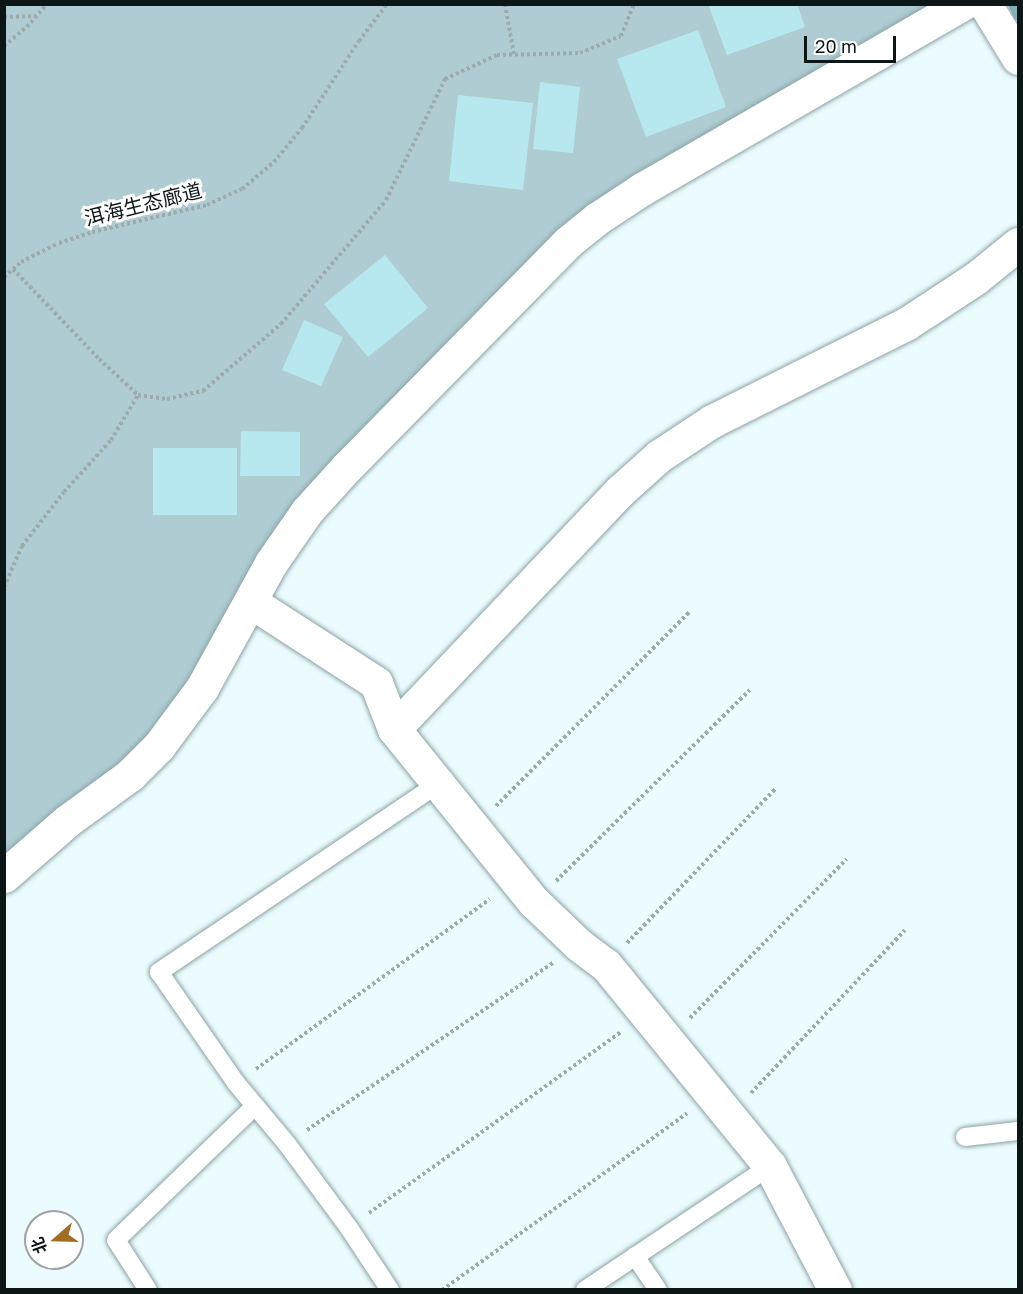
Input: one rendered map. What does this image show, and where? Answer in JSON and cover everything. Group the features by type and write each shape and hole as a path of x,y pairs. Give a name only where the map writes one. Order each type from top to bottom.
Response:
{"street":[{"path":"4,876 67,821 130,775 159,746 202,688 271,563 307,511 345,468 568,242 598,218 642,189 962,4"},
{"path":"985,4 1018,58"},
{"path":"394,729 620,492 659,456 712,421 906,324 976,278 1018,244"},
{"path":"251,602 376,683 394,729 525,891 579,945 606,965 719,1107 770,1166 835,1290"}],"lane":[{"path":"390,1290 349,1228 287,1144 236,1083 159,972 439,783"},
{"path":"148,1290 116,1240 255,1106"},
{"path":"965,1137 1018,1131"},
{"path":"585,1290 770,1166"},
{"path":"635,1256 658,1290"}],"path":[{"path":"4,46 47,4"},
{"name":"洱海生态廊道","path":"4,277 38,252 92,231 207,205 242,189 274,162 302,128 359,41 387,4"},
{"path":"505,4 514,55"},
{"path":"13,269 99,359 138,395 167,399 203,391 281,324 386,200 445,79 497,55 580,53 621,36 633,4"},
{"path":"4,17 37,16"},
{"path":"4,587 22,546 64,492 111,440 138,395"},
{"path":"475,828 691,610"},
{"path":"236,1083 525,891 750,690"},
{"path":"606,965 775,789"},
{"path":"666,1042 847,859"},
{"path":"442,1290 719,1107 905,930"},
{"path":"287,1144 579,945"},
{"path":"349,1228 644,1015"}],"shaded area":[{"path":"5,5 945,5 507,288 204,659 140,744 86,792 5,857"}],"building":[{"path":"708,4 797,4 805,27 727,55"},
{"path":"698,30 726,107 646,137 617,59"},
{"path":"540,82 580,87 573,153 533,149"},
{"path":"458,95 533,103 523,190 449,181"},
{"path":"385,255 428,308 368,357 324,304"},
{"path":"304,320 343,337 321,386 282,370"},
{"path":"241,431 300,432 300,476 240,476"},
{"path":"153,448 237,448 237,515 153,515"}],"waterway":[{"path":"1012,4 1018,16"}]}
